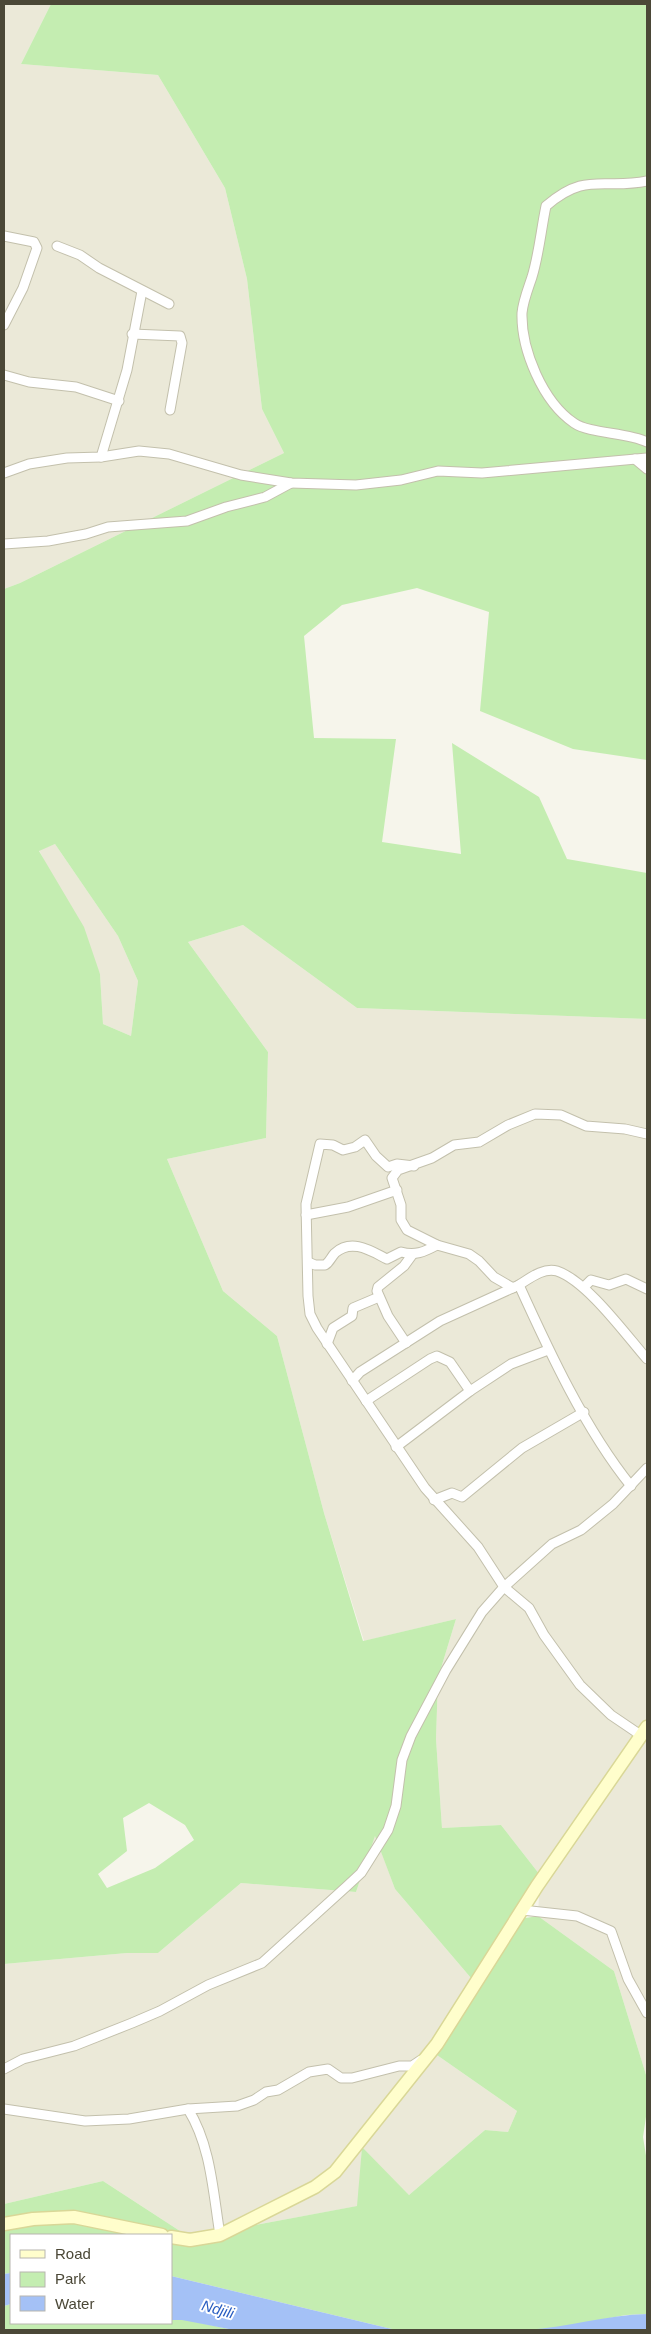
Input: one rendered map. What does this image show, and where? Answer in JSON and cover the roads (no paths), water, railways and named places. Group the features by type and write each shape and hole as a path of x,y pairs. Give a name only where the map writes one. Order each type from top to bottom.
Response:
{"street":[{"path":"647,181 638,183 600,182 573,187 546,206 542,236 522,313 525,337 537,378 546,393 564,414 575,424 617,432 647,442"},
{"path":"4,236 34,242 36,248 23,288 4,325"},
{"path":"57,246 80,255 99,268 169,304"},
{"path":"101,457 127,370 132,334 142,291"},
{"path":"132,334 178,335 182,339 170,410"},
{"path":"4,375 29,382 76,387 119,401"},
{"path":"4,473 29,464 139,451 169,454 241,475 291,483 356,485 401,480 438,470 482,473 647,458"},
{"path":"635,459 647,469"},
{"path":"4,544 48,541 86,534 108,527 187,521 226,507 265,497 291,483"},
{"path":"631,1486 613,1463 548,1350 516,1286 494,1277 479,1261 469,1254 437,1246 425,1238 420,1238 404,1227 397,1190 392,1178 398,1170 414,1166 454,1145 479,1142 508,1125 536,1114 561,1115 586,1126 625,1129 647,1134"},
{"path":"172,2237 190,2240 220,2235 315,2187 335,2172 437,2044 489,1965 522,1910 644,1732 611,1715 580,1685 544,1635 529,1608 504,1587 478,1546 434,1500 326,1344 310,1314 306,1204 320,1144 333,1145 343,1150 355,1147 365,1140 376,1156 388,1167 397,1164 414,1166"},
{"path":"306,1215 348,1207 397,1190"},
{"path":"308,1262 315,1265 325,1265 340,1250 354,1246 362,1246 387,1259 401,1252 412,1255 437,1246"},
{"path":"406,1343 388,1316 377,1291 378,1286 404,1266 412,1255"},
{"path":"352,1381 360,1372 440,1321 516,1286 540,1272 557,1271 584,1287 647,1359"},
{"path":"584,1287 591,1280 608,1285 626,1280 647,1289"},
{"path":"326,1344 333,1328 352,1316 353,1308 379,1297"},
{"path":"396,1447 470,1391 511,1364 548,1350"},
{"path":"366,1401 437,1356 450,1362 470,1391"},
{"path":"434,1500 452,1493 462,1497 522,1448 584,1412"},
{"path":"4,2069 23,2059 74,2046 132,2023 160,2011 208,1984 262,1963 361,1873 388,1830 396,1806 402,1760 411,1736 446,1670 482,1612 504,1587 552,1544 580,1530 613,1504 647,1468"},
{"path":"522,1910 577,1916 611,1931 628,1979 647,2013"},
{"path":"4,2109 85,2120 129,2120 188,2109 237,2106 254,2100 266,2092 278,2090 309,2072 328,2069 341,2078 352,2078 399,2066 412,2066 425,2058 437,2044"},
{"path":"188,2109 198,2125 204,2143 220,2235"},
{"path":"4,2224 33,2219 74,2217 157,2234"}],"water":[{"path":"10,2273 10,2304 4,2306 4,2274"},
{"name":"Ndjili","path":"172,2276 396,2330 234,2330 182,2320 172,2320"},
{"path":"647,2314 647,2330 527,2330 617,2316"}]}
